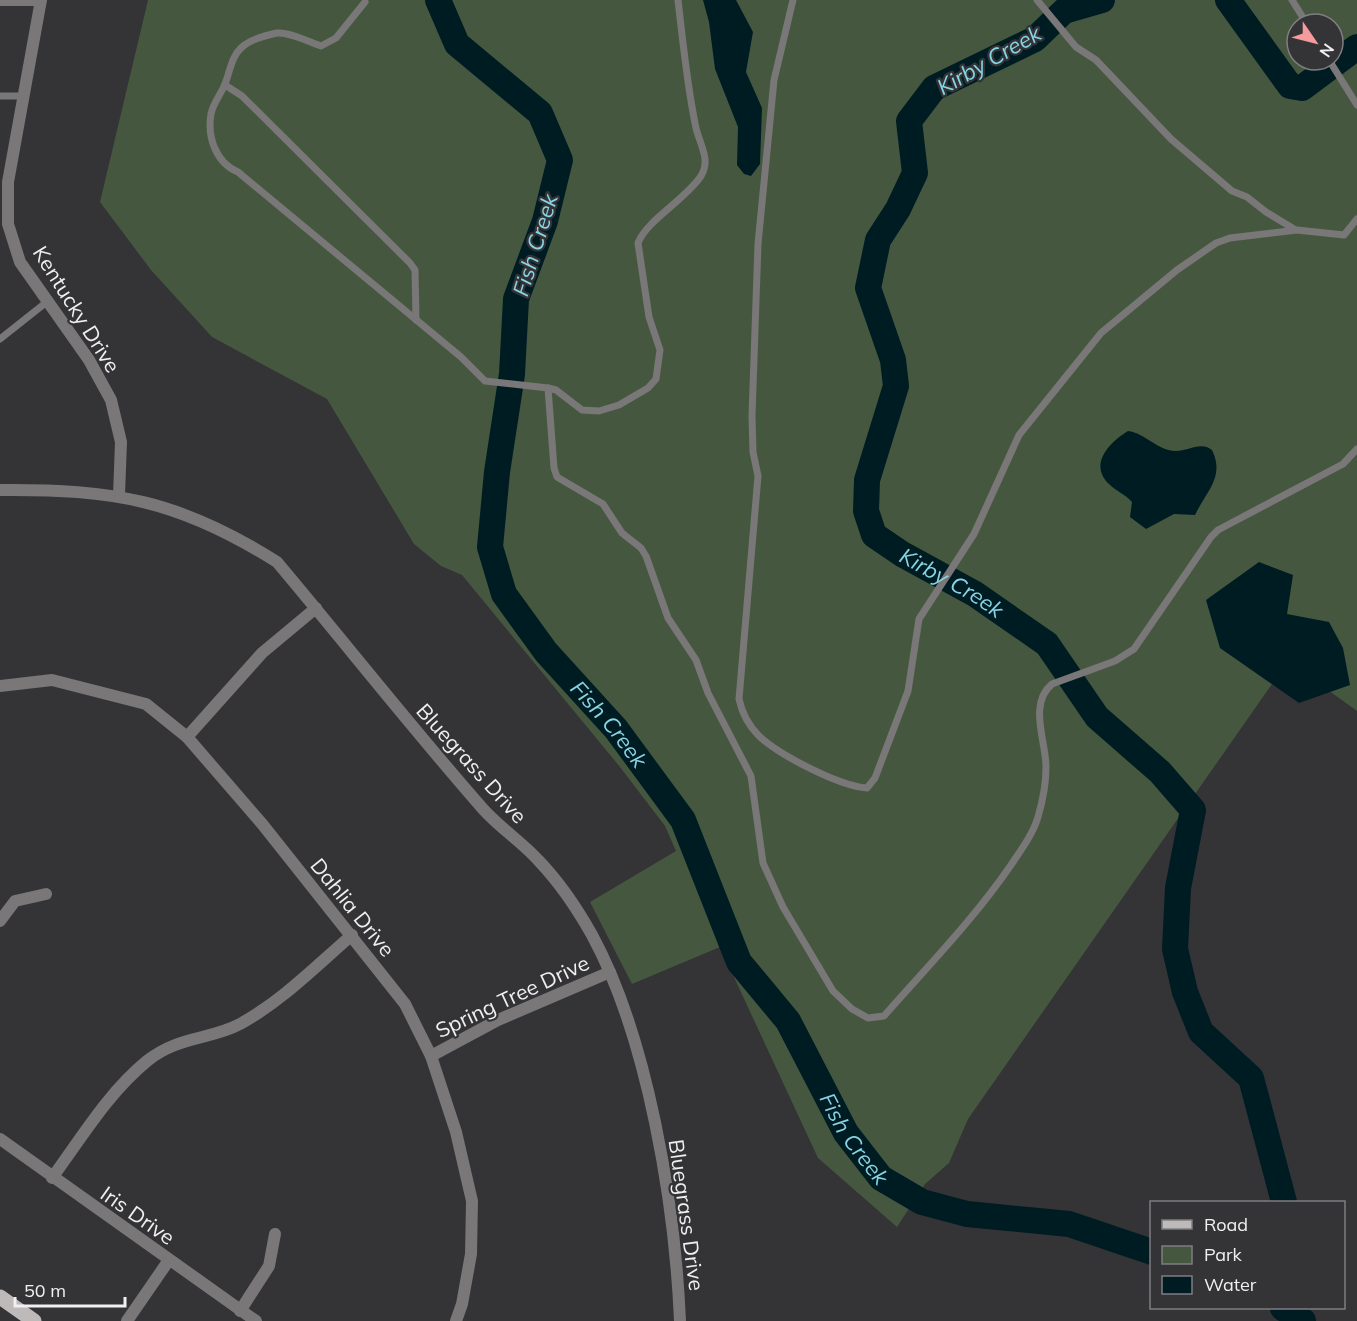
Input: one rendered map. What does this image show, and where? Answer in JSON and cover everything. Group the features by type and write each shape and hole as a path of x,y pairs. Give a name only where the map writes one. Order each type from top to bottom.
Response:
{"main road":[{"path":"0,1297 34,1321"}],"street":[{"path":"0,0 39,0"},
{"name":"Kentucky Drive","path":"39,0 8,183 4,225 20,262 89,360 111,400 121,442 119,495"},
{"name":"Bluegrass Drive","path":"0,490 61,490 119,495 171,508 247,543 277,562 485,811 539,860 591,934 610,972 650,1100 678,1262 680,1321"},
{"path":"187,737 262,653 316,608"},
{"name":"Dahlia Drive","path":"0,686 52,680 103,691 146,704 187,737 352,936 405,1004 431,1056 456,1132 472,1201 471,1254 462,1304 456,1321"},
{"path":"0,921 15,901 46,894"},
{"path":"52,1178 116,1089 149,1059 178,1042 238,1025 273,1003 352,936"},
{"name":"Spring Tree Drive","path":"431,1056 498,1020 610,972"},
{"name":"Iris Drive","path":"0,1139 256,1321"},
{"path":"240,1311 269,1266 275,1234"},
{"path":"127,1321 169,1260"}],"lane":[{"path":"365,2 336,38 321,46 278,33 247,43 231,61 225,85 211,115 212,144 227,168 238,172 416,320 485,381 556,390 582,410 599,411 619,405 648,388 656,379 660,350 648,317 638,243 648,228 681,199 702,175 707,161 692,108 678,0"},
{"path":"794,0 774,80 758,244 752,416 753,452 758,476 739,699 752,727 770,745 840,780 861,787 870,786 908,691 919,619 958,559 986,510 1018,435 1101,333 1168,277 1216,243 1230,238 1297,230 1344,235 1357,230"},
{"path":"1039,2 1076,47 1096,60 1171,139 1232,191 1247,197 1280,222 1297,230"},
{"path":"1336,72 1357,105"},
{"path":"225,85 242,96 411,262 415,270 416,320"},
{"path":"0,96 23,96"},
{"path":"1344,235 1357,219"},
{"path":"0,339 48,301"},
{"path":"544,387 557,477 603,504 622,533 646,556 668,618 696,660 708,693 751,776 763,863 783,907 833,991 852,1009 868,1018 884,1016 992,893 1035,826 1045,784 1040,704 1046,690 1052,684 1115,661 1134,649 1204,546 1218,530 1343,464 1357,449"}],"green space":[{"path":"148,0 1357,0 1357,711 1288,661 968,1119 949,1163 925,1184 897,1227 818,1158 720,947 632,984 590,902 676,851 665,826 620,767 462,575 441,566 414,544 327,399 212,337 151,270 100,202"}],"water":[{"path":"703,0 736,0 753,32 746,72 762,108 760,164 751,176 744,174 737,165 738,127 715,69 709,22"},
{"path":"1128,431 1169,450 1181,451 1203,446 1212,450 1217,468 1215,476 1195,515 1174,514 1146,529 1130,517 1132,502 1109,484 1101,469 1104,454 1114,441"},
{"path":"1259,562 1293,575 1287,614 1329,622 1343,648 1350,685 1299,703 1220,648 1206,600"}],"waterway":[{"name":"Fish Creek","path":"438,0 457,44 540,113 560,160 545,221 516,299 512,374 497,472 490,547 504,594 546,652 616,729 683,820 739,962 788,1021 846,1133 881,1178 922,1202 967,1214 1069,1224 1150,1251"},
{"name":"Kirby Creek","path":"1102,0 1064,11 1035,39 934,88 909,121 915,173 898,209 878,240 868,288 893,360 896,386 867,480 866,511 874,535 902,554 975,594 1047,644 1097,717 1160,772 1193,810 1178,888 1175,949 1185,992 1201,1032 1251,1078 1284,1201"},
{"name":"Kirby Creek","path":"1228,0 1290,86 1302,88 1357,47"},
{"name":"Fish Creek","path":"1285,1309 1303,1321"}]}
